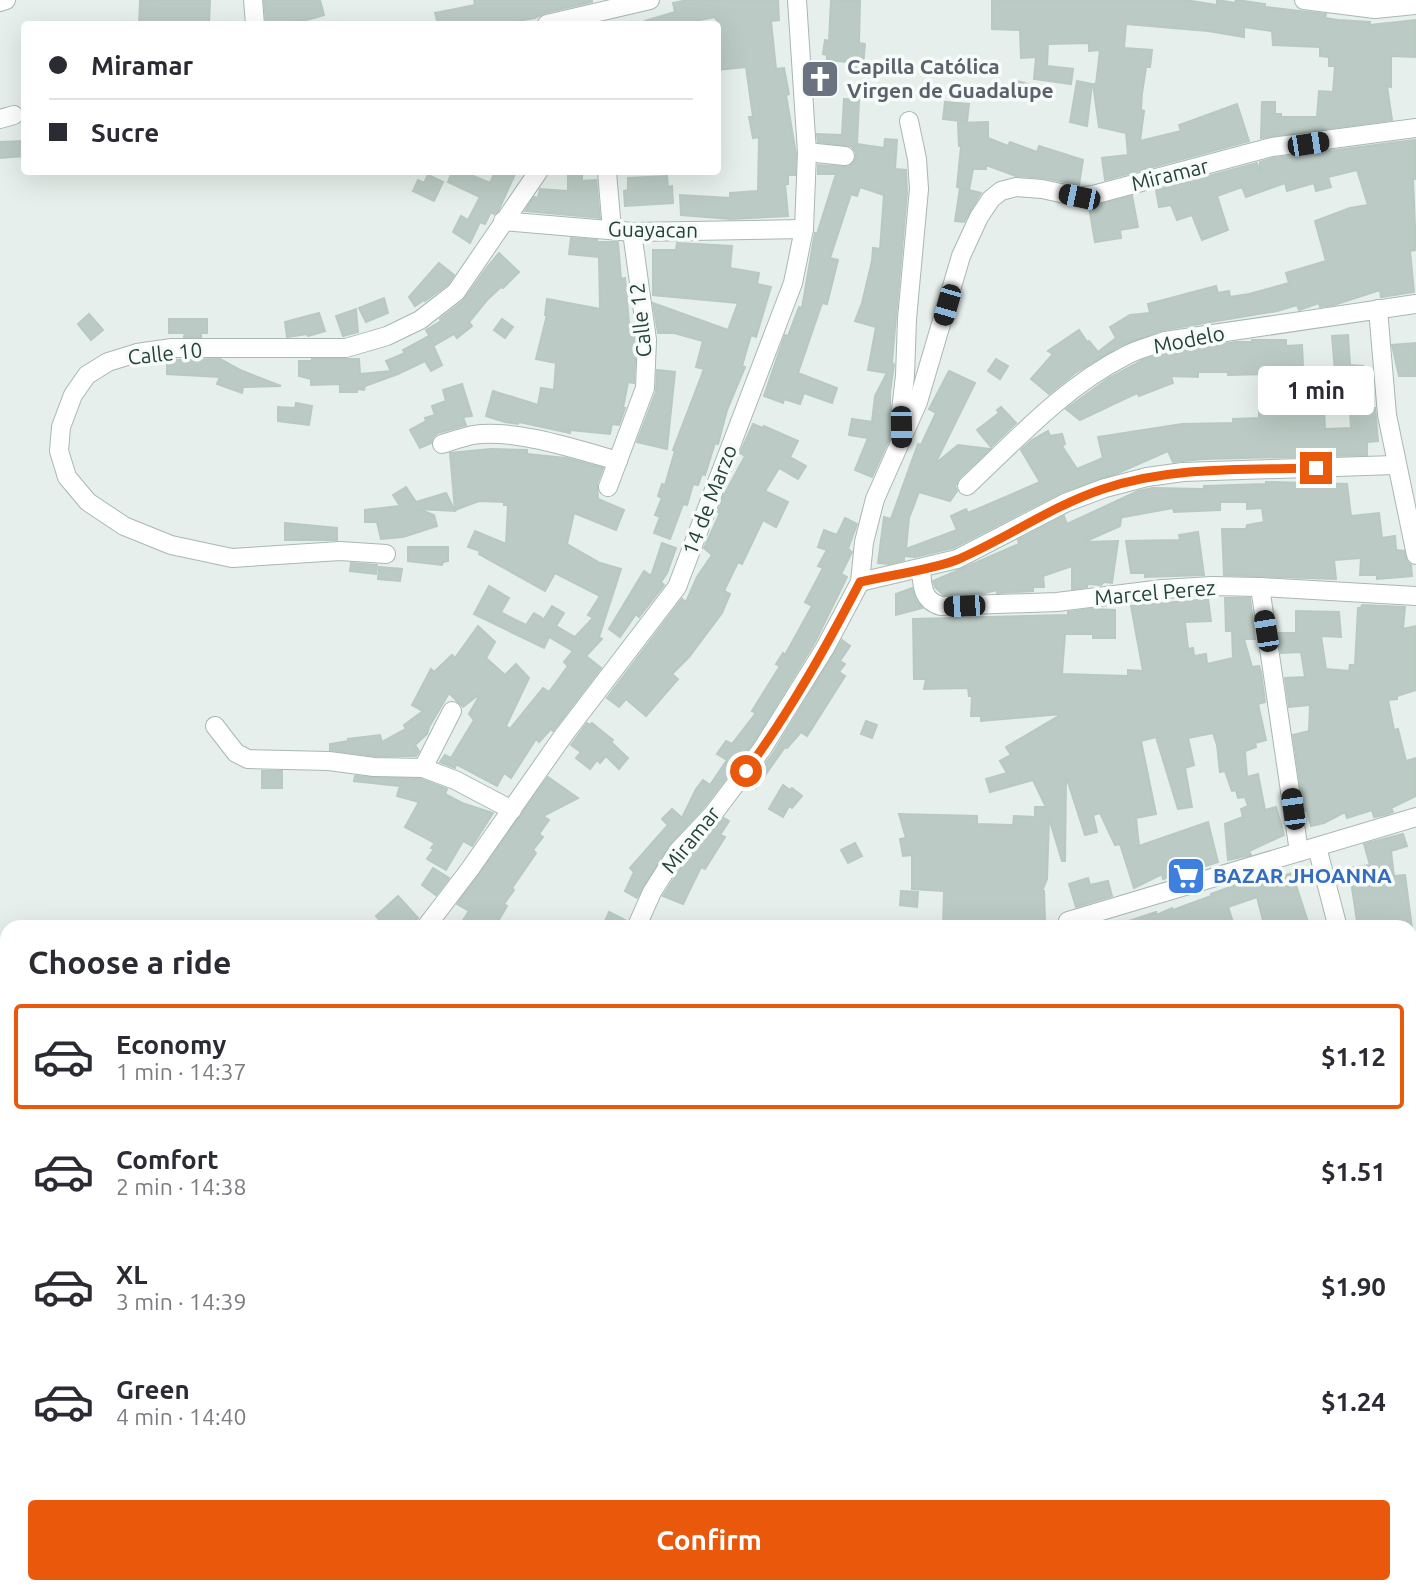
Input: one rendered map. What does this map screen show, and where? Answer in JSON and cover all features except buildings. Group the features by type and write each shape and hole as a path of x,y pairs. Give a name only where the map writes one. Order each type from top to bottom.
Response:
{"street":[{"path":"0,2 6,0"},
{"path":"253,0 255,21"},
{"path":"579,21 650,0"},
{"name":"14 de Marzo","path":"431,920 570,726 677,587 793,283 804,229 807,152 797,0"},
{"path":"1304,0 1375,9 1416,5"},
{"path":"901,443 907,319 919,189 917,159 909,121"},
{"name":"Miramar","path":"640,920 652,892 678,851 713,814 762,749 825,648 860,582 864,542 875,499 918,402 961,256 979,217 991,200 1001,191 1016,187 1042,189 1079,197 1093,195 1272,148 1416,128"},
{"path":"807,152 845,156"},
{"name":"Calle 10","path":"386,554 340,551 232,558 171,545 124,526 88,502 67,477 59,451 61,427 73,395 87,375 108,362 137,353 172,348 346,348 387,335 419,320 456,292 536,175"},
{"path":"607,175 612,230"},
{"name":"Guayacan","path":"503,221 632,232 804,229"},
{"name":"Calle 12","path":"608,486 645,387 647,340 632,232"},
{"name":"Modelo","path":"967,486 1042,415 1094,374 1127,354 1165,341 1416,304"},
{"path":"1378,309 1383,388 1395,465 1416,555"},
{"path":"442,444 475,435 505,435 618,461"},
{"path":"860,582 957,559 1065,503 1146,477 1183,472 1395,465"},
{"name":"Marcel Perez","path":"921,568 925,594 932,604 941,606 1057,602 1163,589 1259,587 1416,596"},
{"path":"1259,587 1299,852"},
{"path":"423,768 452,711"},
{"path":"215,726 236,753 248,760 329,761 374,767 423,768 455,780 512,810"},
{"path":"1071,920 1416,817"},
{"path":"1317,848 1336,920"}],"place":[{"name":"Capilla Católica Virgen de Guadalupe","path":"820,79"},
{"name":"BAZAR JHOANNA","path":"1186,876"}],"route":[{"path":"746,771 825,648 860,582 957,559 1065,503 1146,477 1183,472 1316,468"}]}
